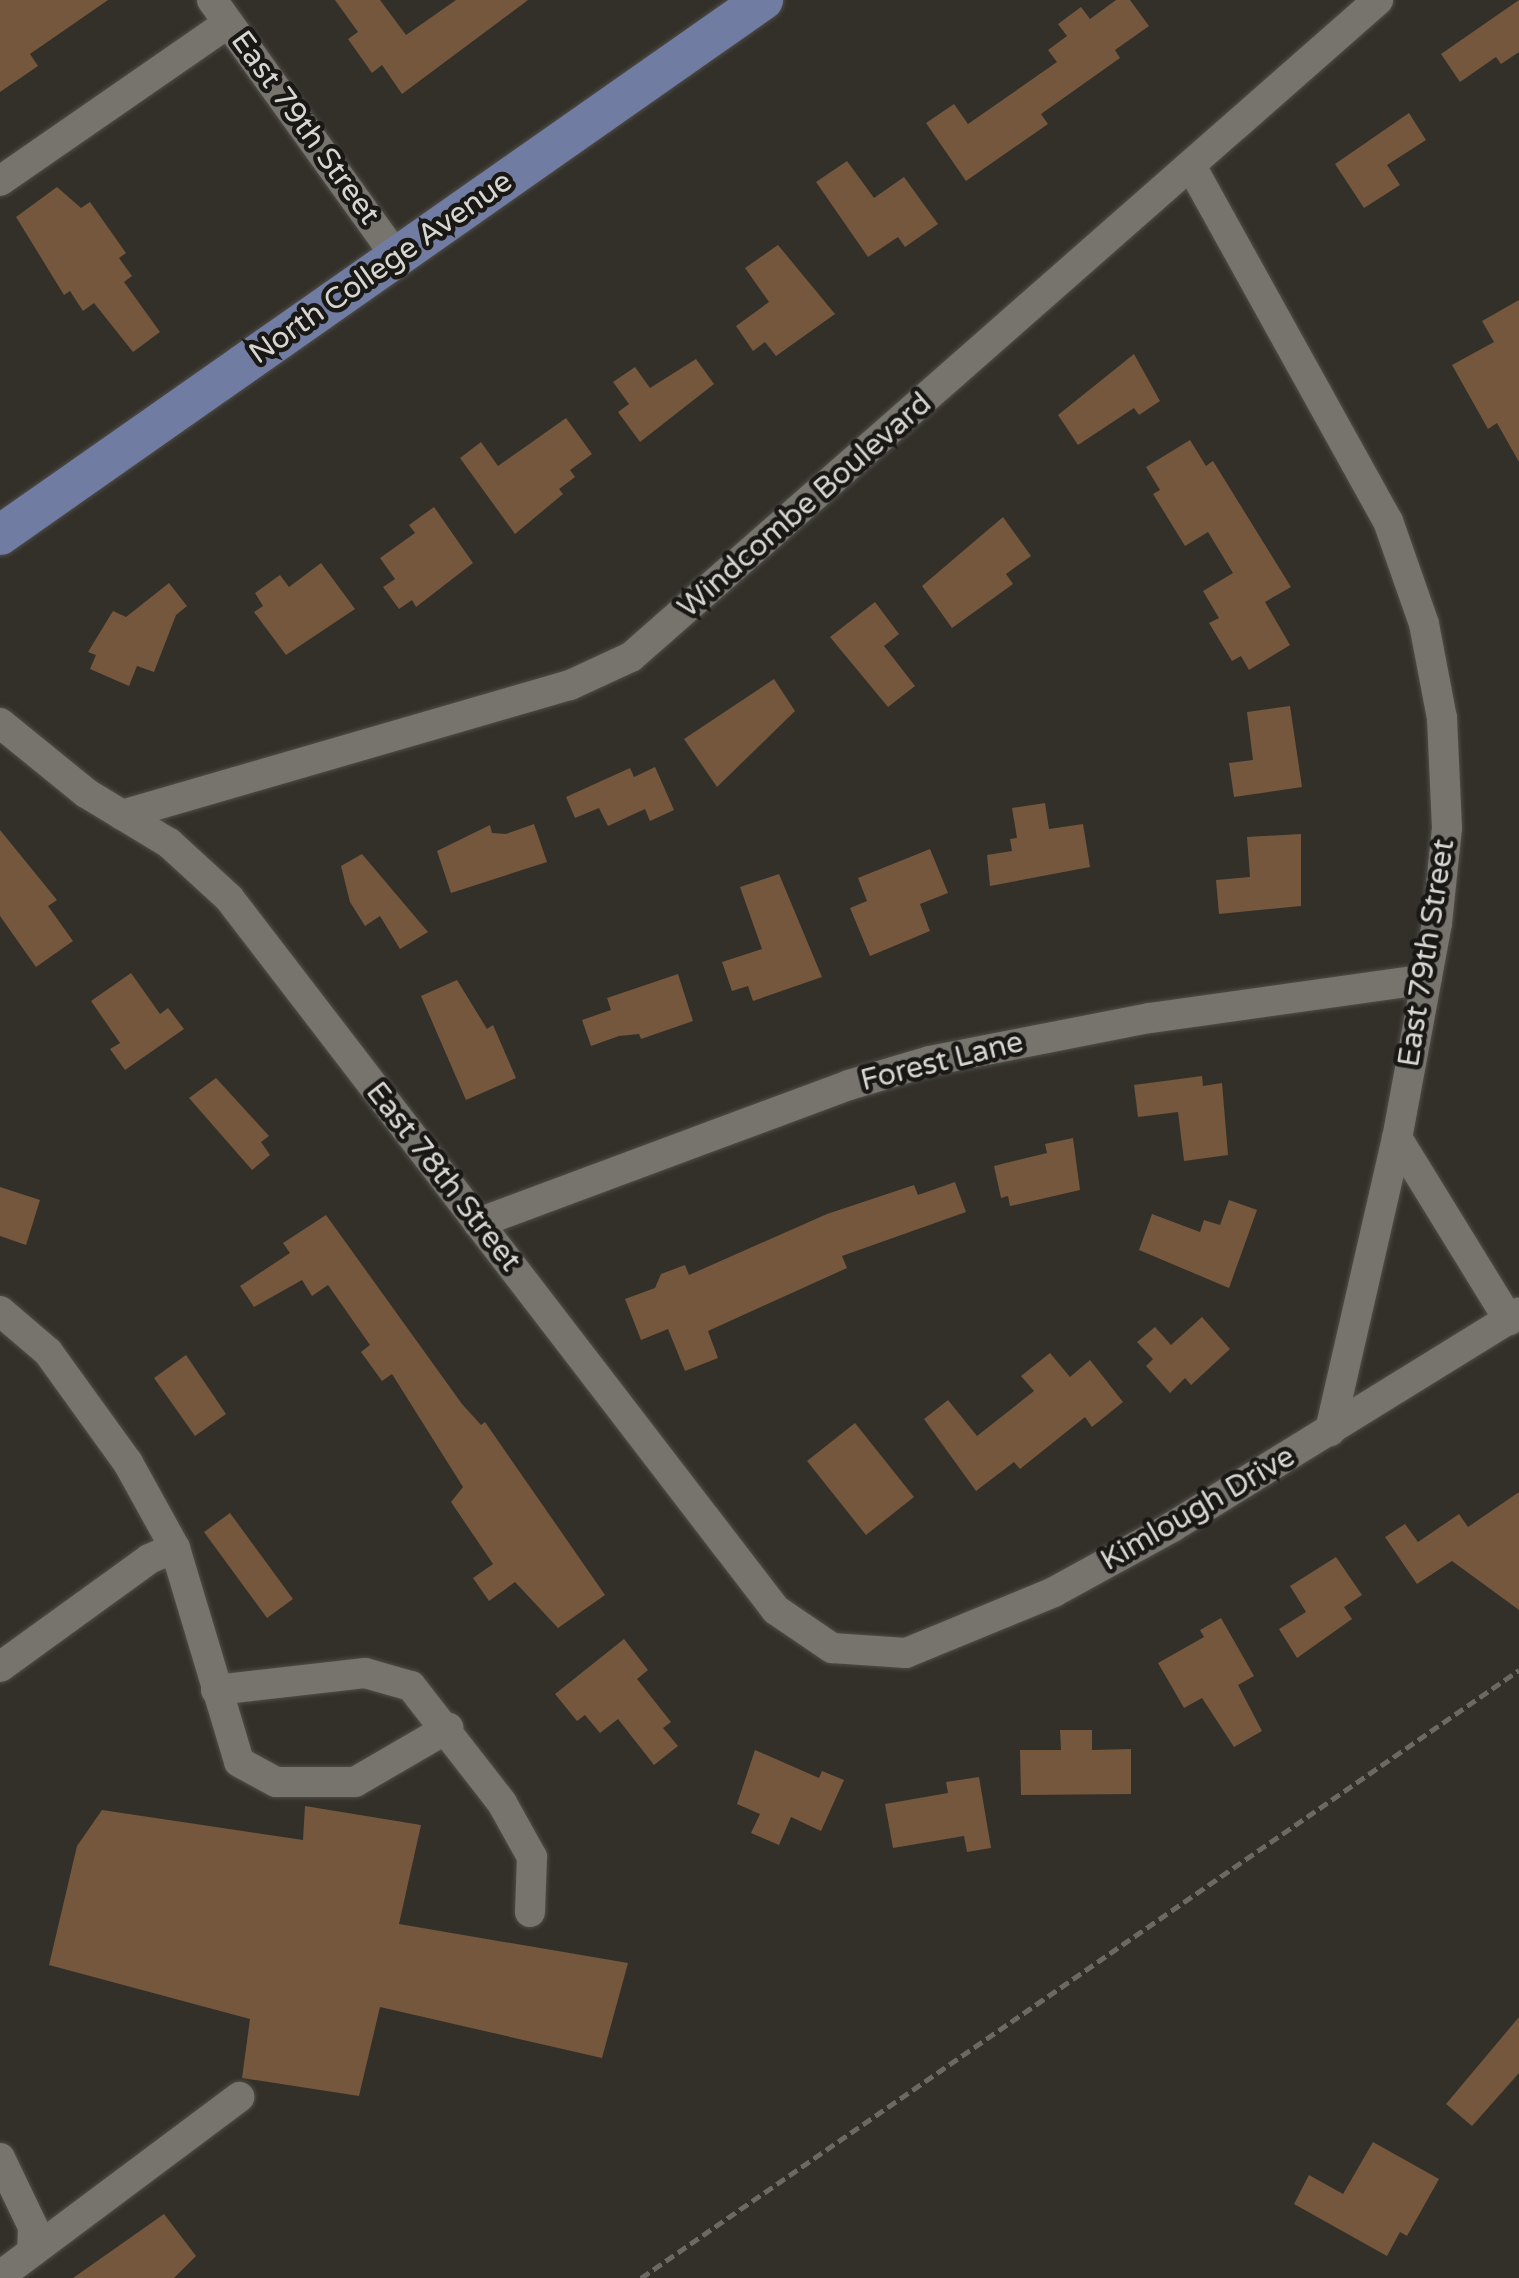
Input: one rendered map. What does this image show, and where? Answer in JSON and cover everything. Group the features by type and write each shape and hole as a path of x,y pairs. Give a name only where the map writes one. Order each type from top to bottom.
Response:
{"main road":[{"name":"North College Avenue","path":"0,535 762,0"}],"street":[{"name":"Windcombe Boulevard","path":"122,815 570,686 624,662 1378,0"},
{"name":"East 79th Street","path":"220,11 397,257"},
{"path":"0,182 220,11"},
{"name":"East 79th Street","path":"1191,166 1377,496 1420,611 1446,759 1444,864 1426,979 1397,1138 1330,1431"},
{"name":"East 78th Street","path":"0,723 122,815 169,844 228,898 776,1610 808,1636 857,1654"},
{"name":"Forest Lane","path":"478,1223 849,1084 930,1061 1150,1018 1426,979"},
{"path":"1397,1138 1514,1317"},
{"path":"0,1311 48,1352 128,1463 175,1548 202,1620 216,1690 239,1762 276,1782 355,1782 448,1728"},
{"name":"Kimlough Drive","path":"857,1654 906,1653 1018,1609 1149,1541 1514,1317"},
{"path":"0,1667 149,1559 175,1548"},
{"path":"216,1690 365,1673 411,1686 448,1728 532,1856 530,1912"},
{"path":"0,2276 240,2097"},
{"path":"0,2158 33,2227 32,2252"}],"path":[{"path":"641,2278 1519,1670"}],"building":[{"path":"0,0 108,0 30,54 38,66 0,92"},
{"path":"335,0 380,0 406,35 456,0 528,0 402,94 382,65 372,73 348,39 358,32"},
{"path":"1116,0 1130,0 1149,26 1115,50 1120,58 1041,114 1048,124 966,181 926,123 954,104 968,124 1057,62 1048,50 1067,36 1058,24 1081,7 1090,19"},
{"path":"1519,0 1519,52 1501,64 1496,57 1460,82 1441,54"},
{"path":"1409,113 1426,140 1387,165 1400,185 1364,208 1335,164"},
{"path":"847,161 874,198 904,177 938,224 905,247 898,237 868,257 816,182"},
{"path":"57,187 81,208 90,202 126,253 119,258 132,276 124,282 160,332 133,352 94,303 83,311 70,291 64,295 16,217"},
{"path":"778,245 835,314 776,356 765,342 753,351 736,326 769,302 745,268"},
{"path":"1519,300 1519,462 1497,423 1488,429 1452,365 1494,342 1482,321"},
{"path":"1134,354 1160,401 1139,415 1134,408 1078,445 1058,415"},
{"path":"696,359 714,384 640,442 618,412 629,404 613,382 635,367 650,388"},
{"path":"566,418 592,454 570,470 575,477 559,489 563,494 515,534 460,458 481,442 498,466"},
{"path":"1190,440 1206,466 1213,461 1291,587 1265,602 1290,645 1249,670 1241,656 1232,661 1209,623 1219,618 1203,591 1233,573 1208,532 1185,546 1153,494 1160,490 1146,467"},
{"path":"434,507 473,563 416,607 412,600 399,609 383,587 395,579 380,558 415,533 409,525"},
{"path":"1003,517 1031,556 1006,574 1013,584 952,628 922,586"},
{"path":"321,563 355,609 286,655 254,612 263,606 255,593 280,575 289,587"},
{"path":"169,583 187,606 176,615 154,672 137,666 129,686 90,669 96,655 88,652 113,611 126,617"},
{"path":"875,602 899,634 884,646 915,686 888,707 830,637"},
{"path":"774,679 795,711 717,787 684,739"},
{"path":"1290,706 1302,787 1234,797 1229,763 1253,760 1247,712"},
{"path":"655,767 674,810 650,821 645,809 608,826 599,808 575,818 566,797 630,768 634,777"},
{"path":"1045,803 1049,829 1083,824 1090,867 990,886 987,855 1012,851 1010,839 1017,838 1012,808"},
{"path":"534,824 547,862 451,893 437,851 490,825 492,833 506,834"},
{"path":"0,830 57,900 48,906 73,941 36,967 0,916"},
{"path":"1301,834 1301,906 1219,914 1216,880 1250,877 1247,837"},
{"path":"930,849 948,893 920,904 930,931 870,956 850,908 867,901 858,878"},
{"path":"362,854 428,932 400,949 380,916 365,926 350,902 341,866"},
{"path":"779,874 822,977 753,1001 748,986 732,991 722,962 762,949 740,887"},
{"path":"131,973 160,1014 168,1008 184,1029 125,1070 110,1049 120,1043 91,1001"},
{"path":"678,974 693,1021 641,1039 639,1034 619,1036 591,1046 582,1020 611,1010 607,998"},
{"path":"457,980 487,1029 493,1025 516,1078 466,1100 421,996"},
{"path":"1202,1076 1203,1086 1222,1083 1228,1155 1184,1161 1178,1112 1138,1117 1134,1085"},
{"path":"216,1078 269,1136 261,1142 270,1155 252,1170 189,1098"},
{"path":"1073,1138 1080,1190 1010,1206 1008,1196 1001,1198 994,1166 1047,1153 1045,1144"},
{"path":"955,1182 966,1212 842,1256 847,1268 708,1331 718,1358 685,1371 668,1329 641,1340 625,1299 655,1288 661,1274 685,1265 689,1275 827,1214 914,1185 918,1195"},
{"path":"0,1187 40,1200 26,1245 0,1236"},
{"path":"1229,1200 1257,1210 1229,1288 1139,1250 1152,1214 1200,1232 1204,1220 1220,1225"},
{"path":"326,1215 462,1404 481,1425 485,1422 605,1595 558,1628 515,1582 489,1601 473,1578 493,1564 451,1502 463,1487 392,1374 382,1381 361,1352 370,1345 328,1285 312,1296 302,1280 254,1307 240,1286 290,1253 283,1243"},
{"path":"1202,1317 1230,1349 1191,1385 1185,1378 1170,1393 1146,1366 1153,1359 1137,1342 1155,1327 1171,1345"},
{"path":"1050,1353 1070,1377 1090,1360 1123,1402 1092,1427 1085,1417 1020,1469 1014,1462 976,1491 924,1419 948,1400 977,1436 1034,1391 1021,1376"},
{"path":"186,1355 226,1414 195,1436 154,1378"},
{"path":"855,1423 914,1497 866,1535 807,1461"},
{"path":"1519,1492 1519,1610 1452,1561 1417,1584 1385,1537 1405,1524 1418,1542 1459,1514 1468,1527"},
{"path":"230,1513 293,1599 267,1618 204,1532"},
{"path":"1336,1557 1362,1595 1344,1607 1352,1619 1297,1658 1279,1629 1306,1612 1290,1586"},
{"path":"1221,1618 1254,1676 1238,1685 1262,1731 1234,1747 1202,1698 1184,1708 1158,1663 1204,1637 1200,1630"},
{"path":"624,1639 648,1670 637,1679 671,1722 663,1728 678,1746 654,1765 618,1719 600,1733 585,1715 577,1721 555,1694"},
{"path":"1060,1730 1092,1730 1092,1750 1131,1749 1131,1794 1021,1795 1020,1750 1061,1750"},
{"path":"755,1750 819,1778 822,1771 844,1780 821,1831 791,1817 779,1845 751,1833 760,1814 737,1804"},
{"path":"979,1777 991,1848 967,1852 964,1836 893,1848 885,1804 948,1793 946,1782"},
{"path":"305,1806 421,1825 399,1924 628,1963 602,2058 380,2007 359,2096 242,2078 250,2019 49,1965 77,1846 102,1810 303,1840"},
{"path":"1519,2017 1519,2073 1472,2126 1446,2104"},
{"path":"1373,2142 1439,2179 1407,2236 1400,2232 1387,2256 1294,2204 1309,2175 1343,2194"},
{"path":"164,2214 196,2256 174,2278 73,2278"}]}
